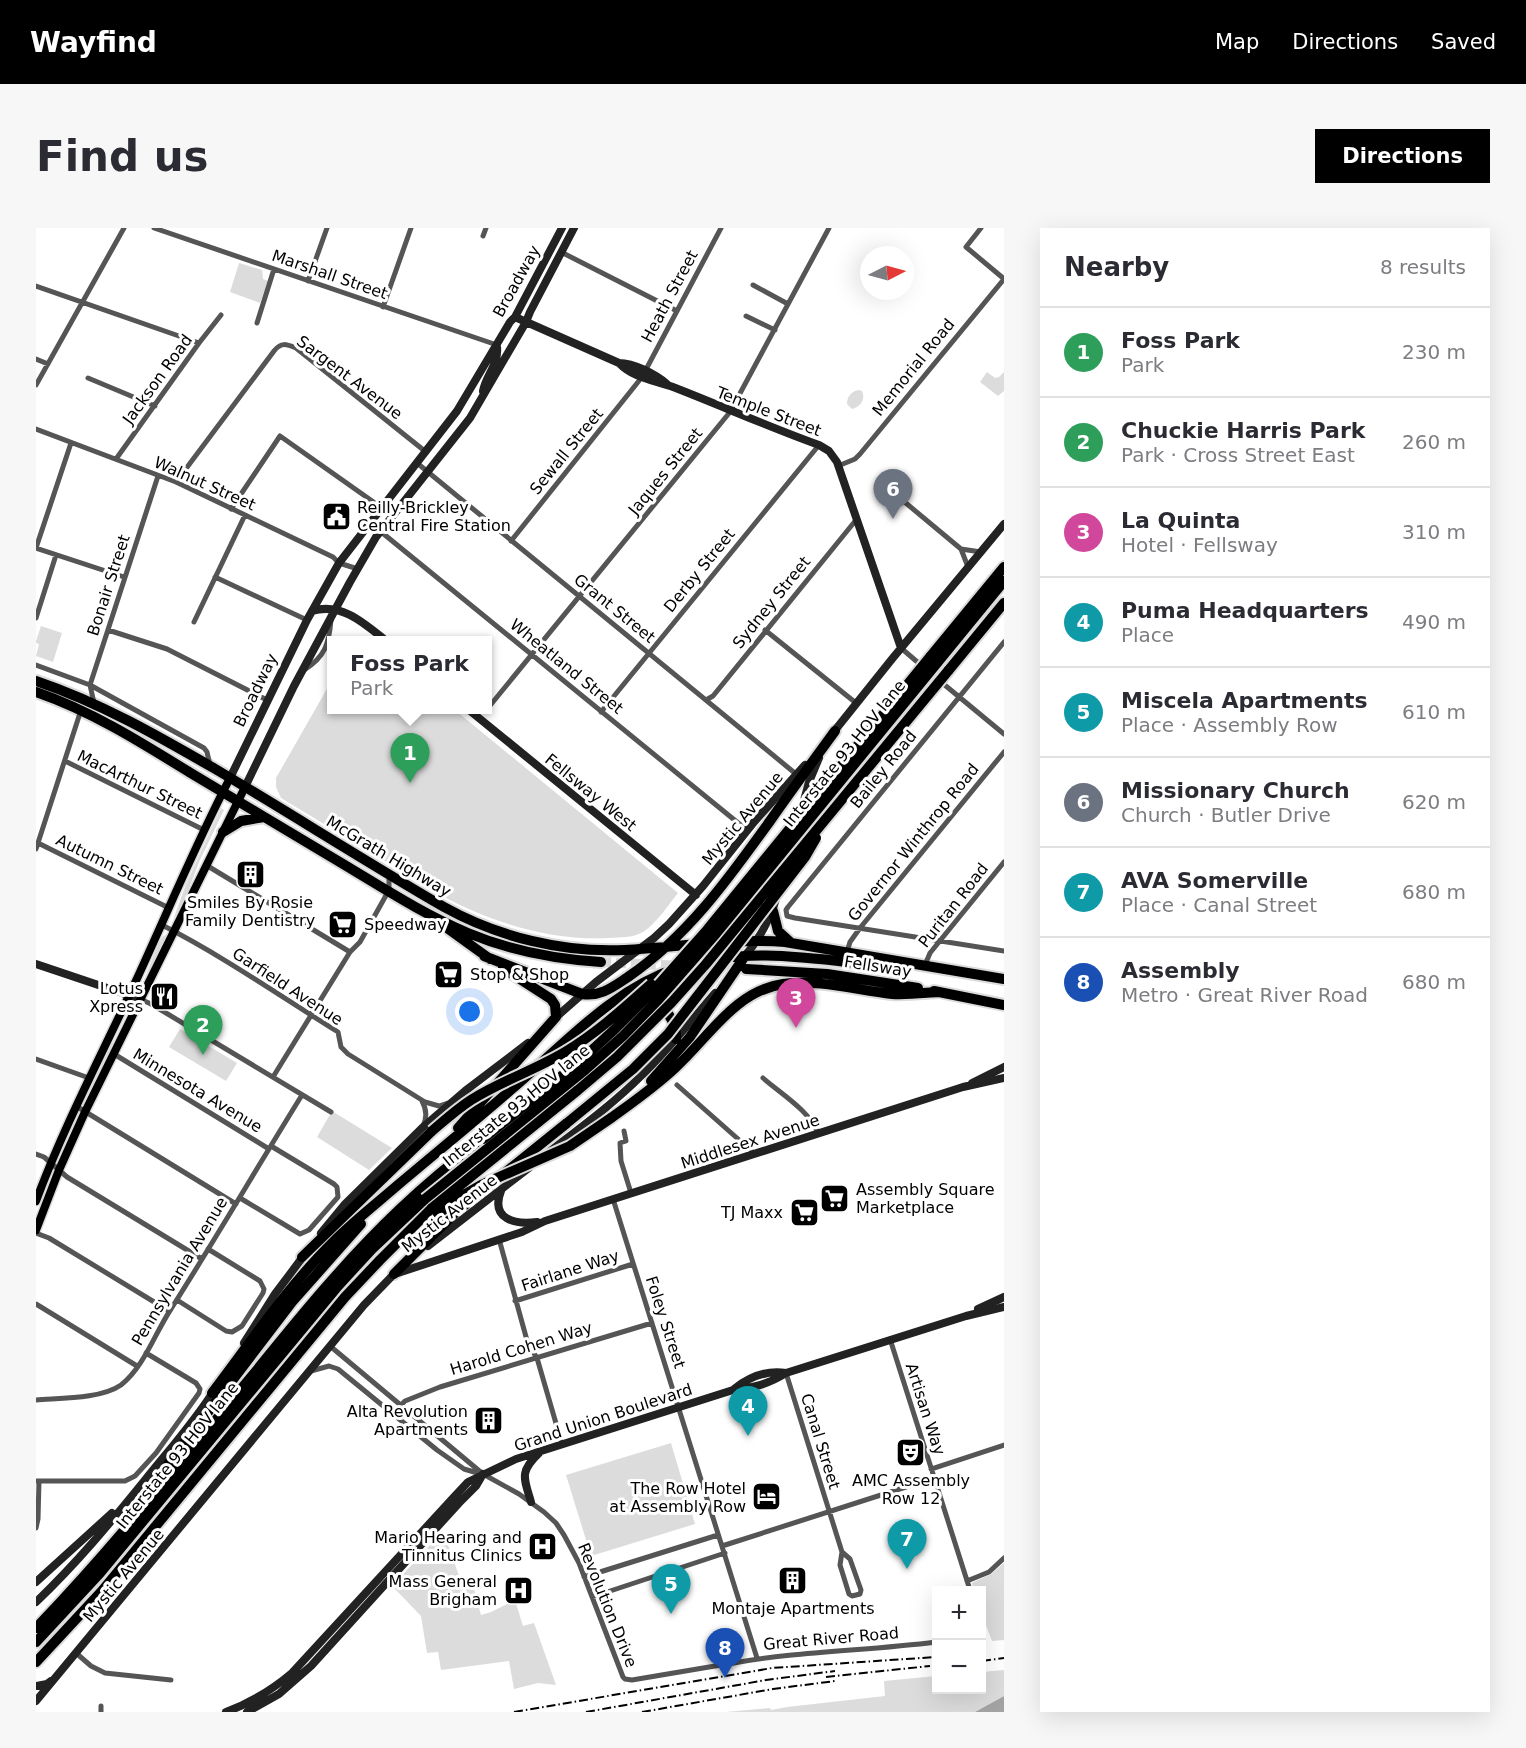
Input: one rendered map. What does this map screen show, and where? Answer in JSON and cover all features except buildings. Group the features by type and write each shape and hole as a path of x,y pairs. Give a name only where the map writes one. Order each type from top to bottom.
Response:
{"highway":[{"path":"36,1628 136,1516 332,1280 389,1220 421,1196 596,1046 651,993 934,660 1004,567"},
{"name":"Interstate 93 HOV lane","path":"36,1642 105,1567 332,1292 421,1196 585,1070 659,999 722,927 934,660 1004,581"},
{"path":"36,1662 102,1591 362,1279 398,1242 578,1090 655,1020 706,964 1004,603"},
{"name":"McGrath Highway","path":"36,681 94,703 146,729 388,874 474,922 511,935 579,948 640,949 758,940"},
{"name":"McGrath Highway","path":"36,692 81,710 124,732 432,916 472,934 520,950 556,958 601,962"},
{"path":"484,956 582,994 594,994 607,990 643,967 706,907 762,843 835,731"},
{"path":"393,1274 461,1208 633,1069 668,1034 805,857 831,812"},
{"path":"223,832 241,820 265,817"},
{"path":"773,911 778,931 793,943"},
{"path":"432,916 484,956 551,999 555,1005 556,1017 434,1155"},
{"name":"Fellsway","path":"758,940 793,943 1004,979"},
{"path":"302,1257 427,1130 476,1097 555,1058 585,1039 686,954"},
{"path":"611,1118 646,1087 682,1047 746,956"},
{"path":"212,1393 319,1256 346,1229 514,1088 588,1021 628,991 680,968 746,956 775,956 882,966 926,965"},
{"name":"Fellsway","path":"746,969 840,975 1000,1005"},
{"path":"435,1211 481,1185 570,1146 672,1071 735,1005 766,988 804,983 895,994 938,992"},
{"path":"628,991 641,991 660,1004 674,1022 676,1039"},
{"path":"79,1582 292,1302 396,1186"}],"main road":[{"name":"Broadway","path":"36,1201 76,1106 162,925 204,830 312,611 339,563 457,411 515,317 562,228"},
{"name":"Broadway","path":"36,1232 59,1170 85,1112 280,714 331,618 380,531 460,432 483,397 526,322 574,228"},
{"name":"Temple Street","path":"515,317 619,363 626,363 643,374 660,378 671,386 730,411 819,445 831,454 838,466 901,648"},
{"path":"483,397 486,381 498,356 497,345"},
{"path":"398,488 409,496"},
{"name":"Mystic Avenue","path":"427,1130 452,1102 520,1050 596,982 661,932 696,895 796,774 835,731 1004,524"},
{"path":"312,611 323,608 336,609 362,622 380,636"},
{"name":"Fellsway West","path":"474,714 696,895"},
{"name":"Mystic Avenue","path":"36,1701 364,1305 393,1274 626,1090 676,1039 746,956 766,927 773,911 809,782 817,762 835,731"},
{"path":"748,831 762,843 777,865 780,884"},
{"path":"36,964 140,999"},
{"name":"Middlesex Avenue","path":"963,1087 1004,1067"},
{"name":"Middlesex Avenue","path":"393,1274 522,1232 545,1221 818,1133 963,1087 1004,1078"},
{"name":"Middlesex Avenue","path":"502,1189 499,1205 504,1217 522,1224 545,1221"},
{"path":"36,1602 68,1571 181,1436 302,1257"},
{"name":"Grand Union Boulevard","path":"966,1316 1004,1297"},
{"name":"Grand Union Boulevard","path":"226,1712 237,1710 292,1673 468,1482 483,1474 544,1449 733,1390 766,1384 786,1373 890,1339 1004,1307"},
{"path":"531,1502 524,1475 528,1464 544,1449"},
{"name":"Grand Union Boulevard","path":"247,1712 279,1694 311,1666 476,1486 483,1474"},
{"path":"36,1582 130,1499"},
{"path":"36,1686 47,1684 59,1675"}],"street":[{"path":"36,385 124,228"},
{"name":"Marshall Street","path":"154,228 497,345"},
{"path":"308,281 327,228"},
{"path":"383,307 411,228"},
{"path":"483,236 486,228"},
{"name":"Heath Street","path":"643,374 721,228"},
{"name":"Jaques Street","path":"492,703 730,411 829,228"},
{"path":"981,228 966,247 1004,278"},
{"path":"561,252 677,311"},
{"path":"257,323 274,269"},
{"name":"Memorial Road","path":"838,466 855,459 860,454 1004,278"},
{"path":"753,285 788,304"},
{"path":"36,286 200,343"},
{"name":"Jackson Road","path":"116,459 221,315"},
{"path":"746,316 775,330"},
{"name":"Sargent Avenue","path":"176,482 274,351 283,344 296,348 426,452"},
{"path":"36,359 48,364"},
{"name":"Sewall Street","path":"511,541 643,374"},
{"path":"88,378 155,406"},
{"name":"Walnut Street","path":"36,429 176,482 333,557 339,563 358,569"},
{"path":"231,509 280,436 382,508"},
{"path":"71,443 36,548 124,577"},
{"name":"Derby Street","path":"601,712 819,445"},
{"name":"Grant Street","path":"417,463 796,774"},
{"name":"Bonair Street","path":"90,685 158,476"},
{"path":"883,484 961,549 968,567"},
{"path":"194,622 245,515"},
{"name":"Sydney Street","path":"706,700 713,696 856,520"},
{"path":"365,529 380,531"},
{"name":"Wheatland Street","path":"380,531 748,831"},
{"path":"961,549 981,552"},
{"path":"36,618 56,555"},
{"path":"215,577 308,620"},
{"path":"108,630 167,649 267,700"},
{"path":"765,630 856,703"},
{"name":"Bailey Road","path":"860,928 795,918 786,914 788,907 1004,642"},
{"path":"901,648 1004,734"},
{"path":"36,665 90,685 205,749 210,766"},
{"path":"90,685 94,703"},
{"path":"37,846 81,710"},
{"name":"Jaques Street","path":"480,718 483,714"},
{"name":"Governor Winthrop Road","path":"847,952 849,944 860,928 1004,752"},
{"name":"MacArthur Street","path":"65,761 204,830"},
{"name":"Autumn Street","path":"37,846 169,908"},
{"name":"Puritan Road","path":"926,965 928,956 1004,862"},
{"path":"206,865 350,952"},
{"path":"273,1077 350,952 360,942 389,890 388,874"},
{"name":"Garfield Avenue","path":"162,925 338,1032 341,1047 348,1054 419,1098 439,1106 452,1102"},
{"path":"860,928 1004,951"},
{"path":"140,999 332,1112"},
{"name":"Minnesota Avenue","path":"114,1053 337,1187 338,1197 309,1230 300,1234 240,1197"},
{"path":"36,1059 89,1078"},
{"path":"763,1078 808,1116 818,1133"},
{"path":"677,1085 754,1154"},
{"name":"Pennsylvania Avenue","path":"36,1400 96,1394 119,1386 128,1378 146,1353 302,1095"},
{"path":"419,1098 426,1109 427,1130"},
{"path":"76,1106 236,1204"},
{"path":"624,1131 626,1141 617,1144 631,1193"},
{"path":"36,1154 44,1157 67,1177 202,1259"},
{"name":"Foley Street","path":"613,1199 757,1658"},
{"path":"36,1232 170,1311"},
{"path":"499,1239 528,1344 537,1358 562,1444"},
{"path":"177,1300 226,1331 232,1332 242,1326 263,1293 263,1284 260,1281 208,1249"},
{"name":"Fairlane Way","path":"515,1301 633,1264"},
{"path":"36,1304 137,1366"},
{"name":"Harold Cohen Way","path":"400,1406 405,1401 440,1387 652,1323"},
{"name":"Artisan Way","path":"890,1339 969,1586"},
{"name":"Revolution Drive","path":"330,1346 483,1474 531,1502 556,1523 573,1550 625,1679 632,1680 721,1665"},
{"path":"36,1528 38,1480 124,1481 132,1479 156,1453 199,1393 200,1389 196,1383 146,1353"},
{"name":"Revolution Drive","path":"307,1374 329,1366 338,1369 446,1456 464,1469 483,1474"},
{"name":"Canal Street","path":"786,1373 842,1552 840,1565 849,1594 857,1596 861,1590 850,1559 842,1552"},
{"path":"931,1469 1004,1445"},
{"path":"722,1546 934,1478"},
{"path":"584,1577 718,1535"},
{"path":"592,1597 724,1553"},
{"path":"967,1581 989,1572 1004,1558"},
{"name":"Great River Road","path":"728,1664 757,1658 932,1642"},
{"path":"76,1653 91,1666 105,1673 171,1680"}],"shaded area":[{"path":"239,263 262,270 263,279 268,281 260,303 230,292"},
{"path":"987,372 995,378 1004,372 1004,391 998,396 980,382"},
{"path":"859,390 862,391 863,400 858,407 852,409 847,404 849,396"},
{"path":"41,626 62,633 53,662 36,656 39,644 36,641"},
{"path":"327,689 327,714 460,714 678,893 651,926 634,936 567,937 525,929 485,916 446,898 281,798 276,787 276,778"},
{"path":"221,808 224,810 199,862 186,897 173,920 186,884"},
{"path":"166,935 166,937 142,985 159,942"},
{"path":"180,1029 237,1063 226,1081 169,1047"},
{"path":"111,1043 113,1045 89,1097 86,1098 85,1096"},
{"path":"332,1111 392,1148 369,1170 317,1137"},
{"path":"671,1443 695,1524 591,1556 566,1475"},
{"path":"443,1531 463,1587 473,1585 481,1615 515,1600 523,1626 534,1623 556,1685 538,1683 514,1689 509,1661 441,1670 438,1652 427,1653 421,1616 395,1589 395,1583"},
{"path":"1004,1563 1004,1640 992,1641 986,1625 986,1586 973,1586 972,1583 991,1574"},
{"path":"1004,1670 1004,1696 975,1712 726,1712 770,1708 771,1710 885,1696 884,1681 932,1676 932,1694 986,1694 986,1672"},
{"path":"1004,1696 1004,1712 975,1712"}],"tunnel":[{"path":"601,962 682,966"},
{"path":"697,967 745,969"}],"railway":[{"path":"514,1712 772,1668 932,1657"},
{"path":"986,1660 1004,1658"},
{"path":"826,1677 930,1666"},
{"path":"586,1712 766,1680 835,1671"},
{"path":"642,1712 773,1689 835,1681"}],"place":[{"name":"Reilly-Brickley Central Fire Station","path":"336,516"},
{"name":"Missionary Church","path":"893,519"},
{"name":"Foss Park","path":"410,783"},
{"name":"Smiles By Rosie Family Dentistry","path":"250,874"},
{"name":"Speedway","path":"343,924"},
{"name":"Stop & Shop","path":"449,974"},
{"name":"Lotus Xpress","path":"164,997"},
{"name":"La Quinta","path":"796,1028"},
{"name":"Chuckie Harris Park","path":"203,1055"},
{"name":"Assembly Square Marketplace","path":"835,1198"},
{"name":"TJ Maxx","path":"804,1212"},
{"name":"Alta Revolution Apartments","path":"489,1420"},
{"name":"Puma Headquarters","path":"748,1436"},
{"name":"AMC Assembly Row 12","path":"911,1452"},
{"name":"The Row Hotel at Assembly Row","path":"767,1497"},
{"name":"Mario Hearing and Tinnitus Clinics","path":"543,1546"},
{"name":"AVA Somerville","path":"907,1569"},
{"name":"Montaje Apartments","path":"793,1580"},
{"name":"Mass General Brigham","path":"518,1590"},
{"name":"Miscela Apartments","path":"671,1614"},
{"name":"Assembly","path":"725,1678"}]}
